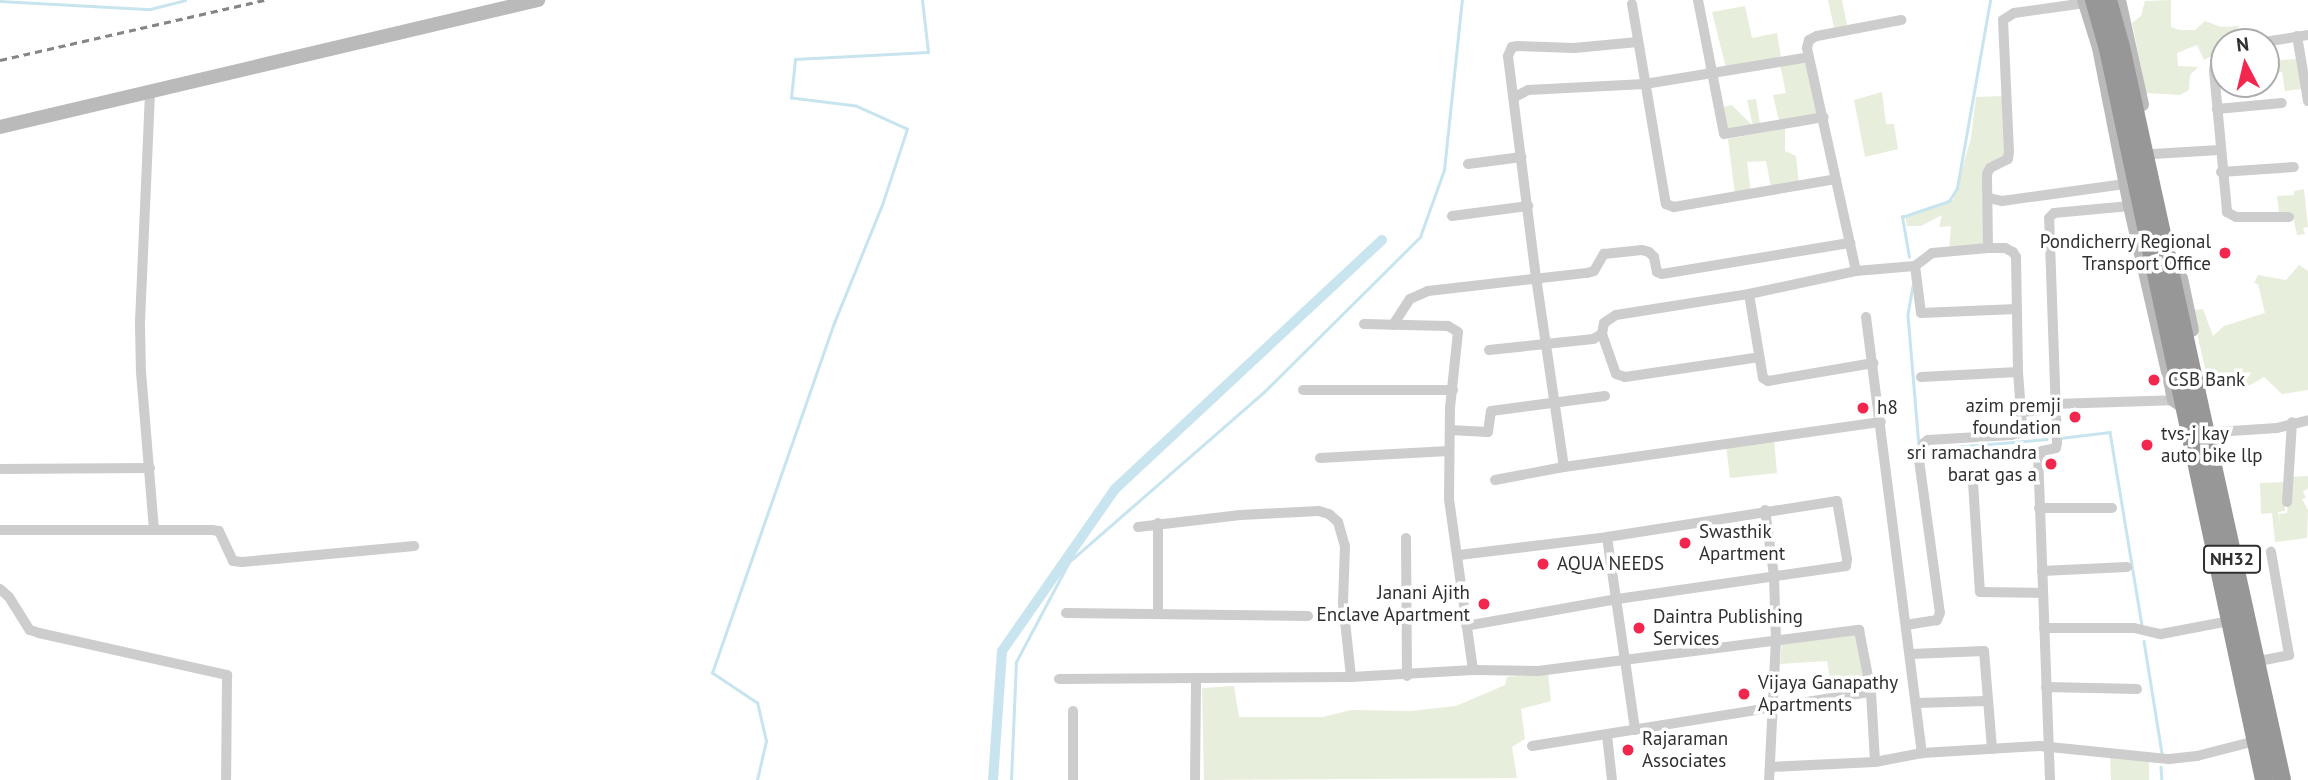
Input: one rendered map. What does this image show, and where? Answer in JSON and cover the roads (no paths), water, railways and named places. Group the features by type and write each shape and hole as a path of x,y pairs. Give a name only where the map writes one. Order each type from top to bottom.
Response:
{"highway":[{"name":"NH32","path":"2093,1 2108,49 2185,401 2198,434 2282,780"},
{"name":"NH32","path":"2198,434 2229,621 2264,780"}],"street":[{"path":"0,127 538,0"},
{"path":"1699,0 1724,134 1824,117"},
{"path":"2021,412 2055,406 2185,401 2202,391 2203,383 2119,0"},
{"path":"1988,248 1990,168 2008,159 2010,152 2003,20 2014,13 2093,1 2099,48 2125,184 2185,401"},
{"path":"1632,4 1664,200 1670,206 1836,179"},
{"path":"1856,271 1809,57 1809,40 1817,36 1901,20"},
{"path":"2280,39 2308,34"},
{"path":"2297,36 2308,101"},
{"path":"1564,467 1536,278 1508,56 1512,47 1574,48 1638,41"},
{"path":"1514,97 1528,90 1645,84 1809,57"},
{"path":"150,93 140,326 141,372 154,529"},
{"path":"2216,98 2225,207 2230,216 2289,217"},
{"path":"2217,109 2282,103"},
{"path":"2153,154 2219,150"},
{"path":"1468,164 1522,157"},
{"path":"2221,172 2294,167"},
{"path":"1988,198 2002,201 2125,184"},
{"path":"2050,780 2051,748 2046,687 2038,454 2056,448 2050,214 2130,205"},
{"path":"1452,216 1528,206"},
{"path":"1393,325 1410,299 1428,291 1594,271 1604,254 1642,250 1654,257 1657,272 1662,274 1850,243"},
{"path":"1760,357 1625,377 1616,374 1602,334 1604,323 1616,315 1749,294 1856,271 1915,266 1932,253 2005,248 2016,257 2018,372 2022,425 2018,432 2011,435 1928,440 1924,443 1919,460 1940,613 1937,620 1907,625"},
{"path":"1915,266 1921,313 2016,309"},
{"path":"1749,294 1763,378 1775,382 1873,363"},
{"path":"1866,317 1922,753"},
{"path":"1364,324 1454,327 1459,339 1449,451 1452,525 1459,555 1473,670"},
{"path":"1489,350 1593,339 1602,334"},
{"path":"1921,377 2018,372"},
{"path":"1303,390 1453,390"},
{"path":"1450,430 1488,432 1491,411 1605,396"},
{"path":"2198,434 2277,428 2308,420"},
{"path":"1495,480 1564,467 1881,422"},
{"path":"2287,502 2292,422"},
{"path":"1320,457 1449,451"},
{"path":"0,469 150,468"},
{"path":"1973,482 1980,592 2042,593"},
{"path":"1459,555 1607,537 1765,510 1838,501 1847,559 1846,566 1617,599 1466,626"},
{"path":"2039,508 2112,508"},
{"path":"1765,510 1774,576 1776,639 1775,706 1769,780"},
{"path":"1138,527 1276,513 1329,514 1338,522 1345,546 1343,603 1351,677"},
{"path":"1158,523 1158,614"},
{"path":"0,530 219,531 233,561 242,562 414,546"},
{"path":"1607,537 1635,730"},
{"path":"1406,538 1407,676"},
{"path":"2254,662 2289,655 2271,552"},
{"path":"2042,571 2127,567"},
{"path":"0,589 9,597 30,630 227,675 226,780"},
{"path":"1066,613 1308,616"},
{"path":"2044,628 2134,628 2161,634 2229,621"},
{"path":"1059,679 1196,680 1407,676 1473,670 1538,671 1859,630 1871,692 1875,762"},
{"path":"1911,653 1984,652 1992,749"},
{"path":"1195,780 1196,680"},
{"path":"2046,687 2137,689"},
{"path":"1532,746 1871,692"},
{"path":"1917,703 1986,701"},
{"path":"1073,711 1073,780"},
{"path":"1607,734 1612,780"},
{"path":"1770,767 1875,762 1922,753 1992,749 2051,748 2169,759 2197,756 2255,741"}],"waterway":[{"path":"0,1 150,9 185,0"},
{"path":"757,780 766,741 757,703 712,673 834,323 882,205 907,129 856,106 791,98 795,59 928,52 922,0"},
{"path":"1011,780 1016,662 1069,562 1264,392 1420,237 1444,170 1462,0"},
{"path":"1909,257 1902,217 1949,201 1957,188 1990,0"},
{"path":"993,780 1002,651 1115,489 1382,240"},
{"path":"1913,286 1908,315 1919,446"},
{"path":"2060,438 2110,432 2142,625"},
{"path":"1931,449 2047,439"},
{"path":"2144,641 2162,754"},
{"path":"2161,767 2162,780"}],"railway":[{"path":"0,60 264,0"}],"place":[{"name":"Pondicherry Regional Transport Office","path":"2225,253"},
{"name":"CSB Bank","path":"2154,380"},
{"name":"h8","path":"1863,408"},
{"name":"azim premji foundation","path":"2075,417"},
{"name":"tvs-j kay auto bike llp","path":"2147,445"},
{"name":"sri ramachandra barat gas a","path":"2051,464"},
{"name":"Swasthik Apartment","path":"1685,543"},
{"name":"AQUA NEEDS","path":"1543,564"},
{"name":"Janani Ajith Enclave Apartment","path":"1484,604"},
{"name":"Daintra Publishing Services","path":"1639,628"},
{"name":"Vijaya Ganapathy Apartments","path":"1744,694"},
{"name":"Rajaraman Associates","path":"1628,750"}]}
